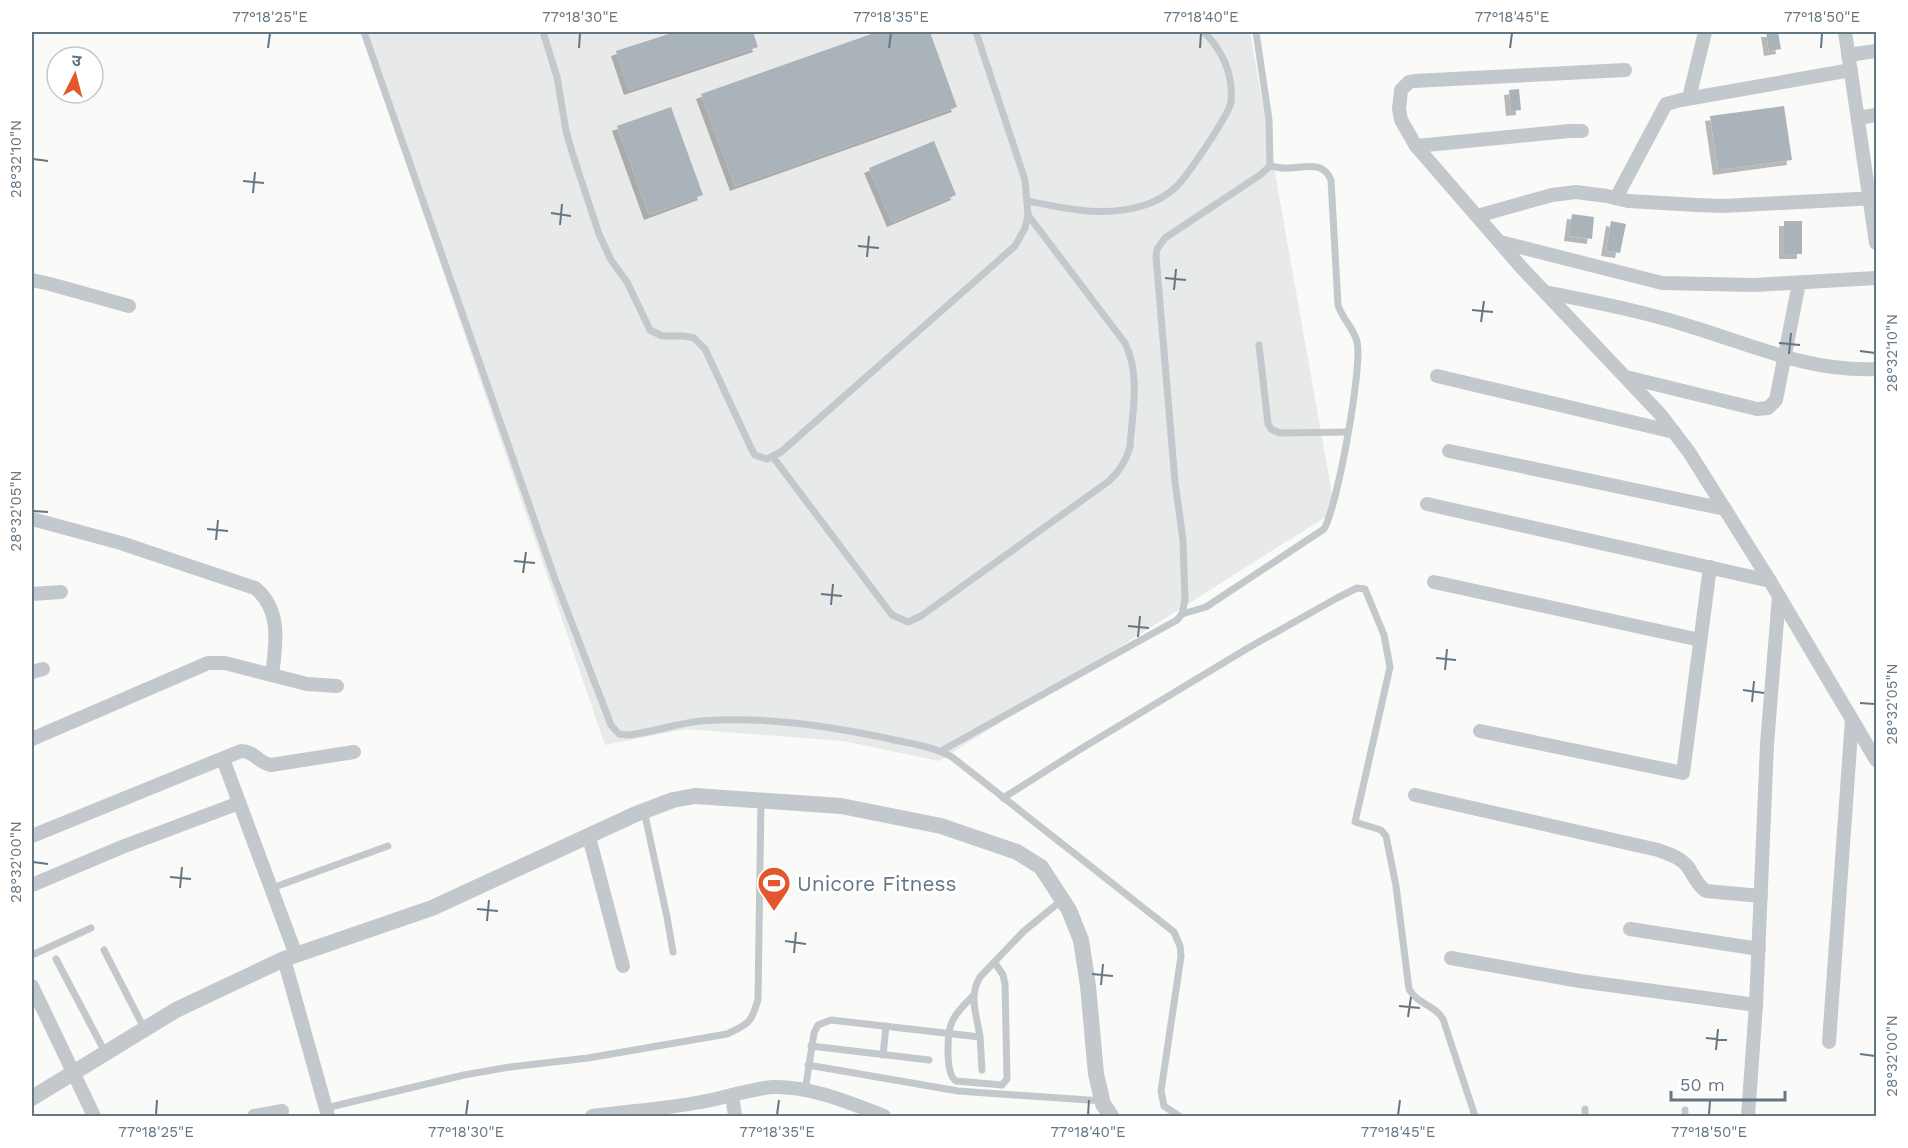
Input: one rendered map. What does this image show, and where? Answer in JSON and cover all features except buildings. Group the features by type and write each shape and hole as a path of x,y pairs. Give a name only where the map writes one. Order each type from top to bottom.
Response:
{"street":[{"path":"1689,98 1706,32"},
{"path":"1845,32 1873,198 1876,243"},
{"path":"1848,55 1876,51"},
{"path":"1625,70 1409,82 1399,95 1401,120 1416,146 1545,292 1626,377 1689,452 1770,581 1876,760"},
{"path":"1616,198 1666,104 1851,70"},
{"path":"1858,118 1876,115"},
{"path":"1416,146 1582,131"},
{"path":"1477,216 1552,195 1588,193 1657,204 1723,206 1873,198"},
{"path":"1500,242 1662,283 1713,286 1876,278"},
{"path":"32,280 129,306"},
{"path":"1626,377 1763,410 1773,405 1785,358 1799,283"},
{"path":"1545,292 1654,315 1785,358 1831,368 1876,369"},
{"path":"1437,376 1674,432"},
{"path":"1449,452 1725,508"},
{"path":"1426,504 1770,581"},
{"path":"32,519 121,543 255,588 266,600 276,627 272,675"},
{"path":"1480,731 1683,772 1710,567"},
{"path":"1434,582 1700,640"},
{"path":"32,594 61,592"},
{"path":"1748,1116 1759,949 1767,744 1779,596"},
{"path":"32,739 208,663 225,663 307,684 337,686"},
{"path":"1829,1042 1852,719"},
{"path":"32,836 241,751 253,753 262,762 271,765 354,752"},
{"path":"223,759 272,888 327,1112"},
{"path":"1415,795 1658,850 1680,860 1687,866 1700,887 1706,891 1761,896"},
{"path":"32,1098 176,1010 290,957 432,908 644,811 673,800 695,796 841,806 952,830 1017,852 1041,867 1069,910 1081,940 1088,986 1096,1074 1103,1101 1111,1116"},
{"path":"32,885 122,847 239,803"},
{"path":"590,837 623,966"},
{"path":"1630,929 1759,949"},
{"path":"1451,958 1580,981 1756,1005"},
{"path":"32,986 94,1116"},
{"path":"591,1116 699,1102 773,1087 805,1091 854,1104 884,1116"},
{"path":"732,1095 735,1116"},
{"path":"254,1116 282,1111"}],"lane":[{"path":"364,32 556,582 614,730 619,734 629,735 699,722 756,721 843,729 941,751 952,757 1174,932 1181,956 1161,1091 1164,1106 1179,1116"},
{"path":"543,32 557,77 572,152 599,234 611,260 627,282 650,330 662,336 689,337 701,344 751,448 761,459 773,457 876,369 1015,246 1025,228 1028,214 1025,180 976,32"},
{"path":"1028,201 1082,212 1120,212 1159,200 1179,184 1224,119 1231,102 1225,60 1218,46 1204,32"},
{"path":"1256,32 1269,120 1270,166"},
{"path":"941,751 1177,620 1182,614 1185,600 1182,525 1175,482 1157,274 1157,249 1165,238 1270,166 1319,167 1325,170 1331,180 1338,305 1340,313 1357,339 1358,347 1358,369 1330,518 1324,529 1206,607 1182,614"},
{"path":"773,457 892,615 908,622 921,616 1118,473 1127,458 1130,447 1134,379 1131,355 1125,343 1028,214"},
{"path":"1259,345 1268,424 1271,429 1280,433 1347,432"},
{"path":"1003,798 1248,648 1357,588 1365,590 1384,635 1390,667 1355,822 1381,830 1386,836 1396,886 1409,989 1416,998 1436,1009 1443,1019 1475,1116"},
{"path":"327,1112 464,1075 588,1058 727,1034 747,1025 754,1014 758,999 760,800"},
{"path":"644,811 673,952"},
{"path":"272,888 388,846"},
{"path":"982,1070 980,1037 973,996 975,986 980,977 1024,931 1062,900"},
{"path":"32,955 91,928"},
{"path":"104,950 144,1029"},
{"path":"56,959 105,1053"},
{"path":"973,996 956,1015 949,1034 949,1070 956,1081 1002,1085 1007,1078 1005,984 1003,975 995,963"},
{"path":"805,1091 813,1033 824,1021 980,1037"},
{"path":"883,1054 886,1026"},
{"path":"811,1046 929,1060"},
{"path":"808,1065 958,1091 1103,1101"}],"shaded area":[{"path":"361,32 1250,32 1335,511 939,761 843,741 686,729 605,745"}],"place":[{"name":"Unicore Fitness","path":"774,912"}]}
